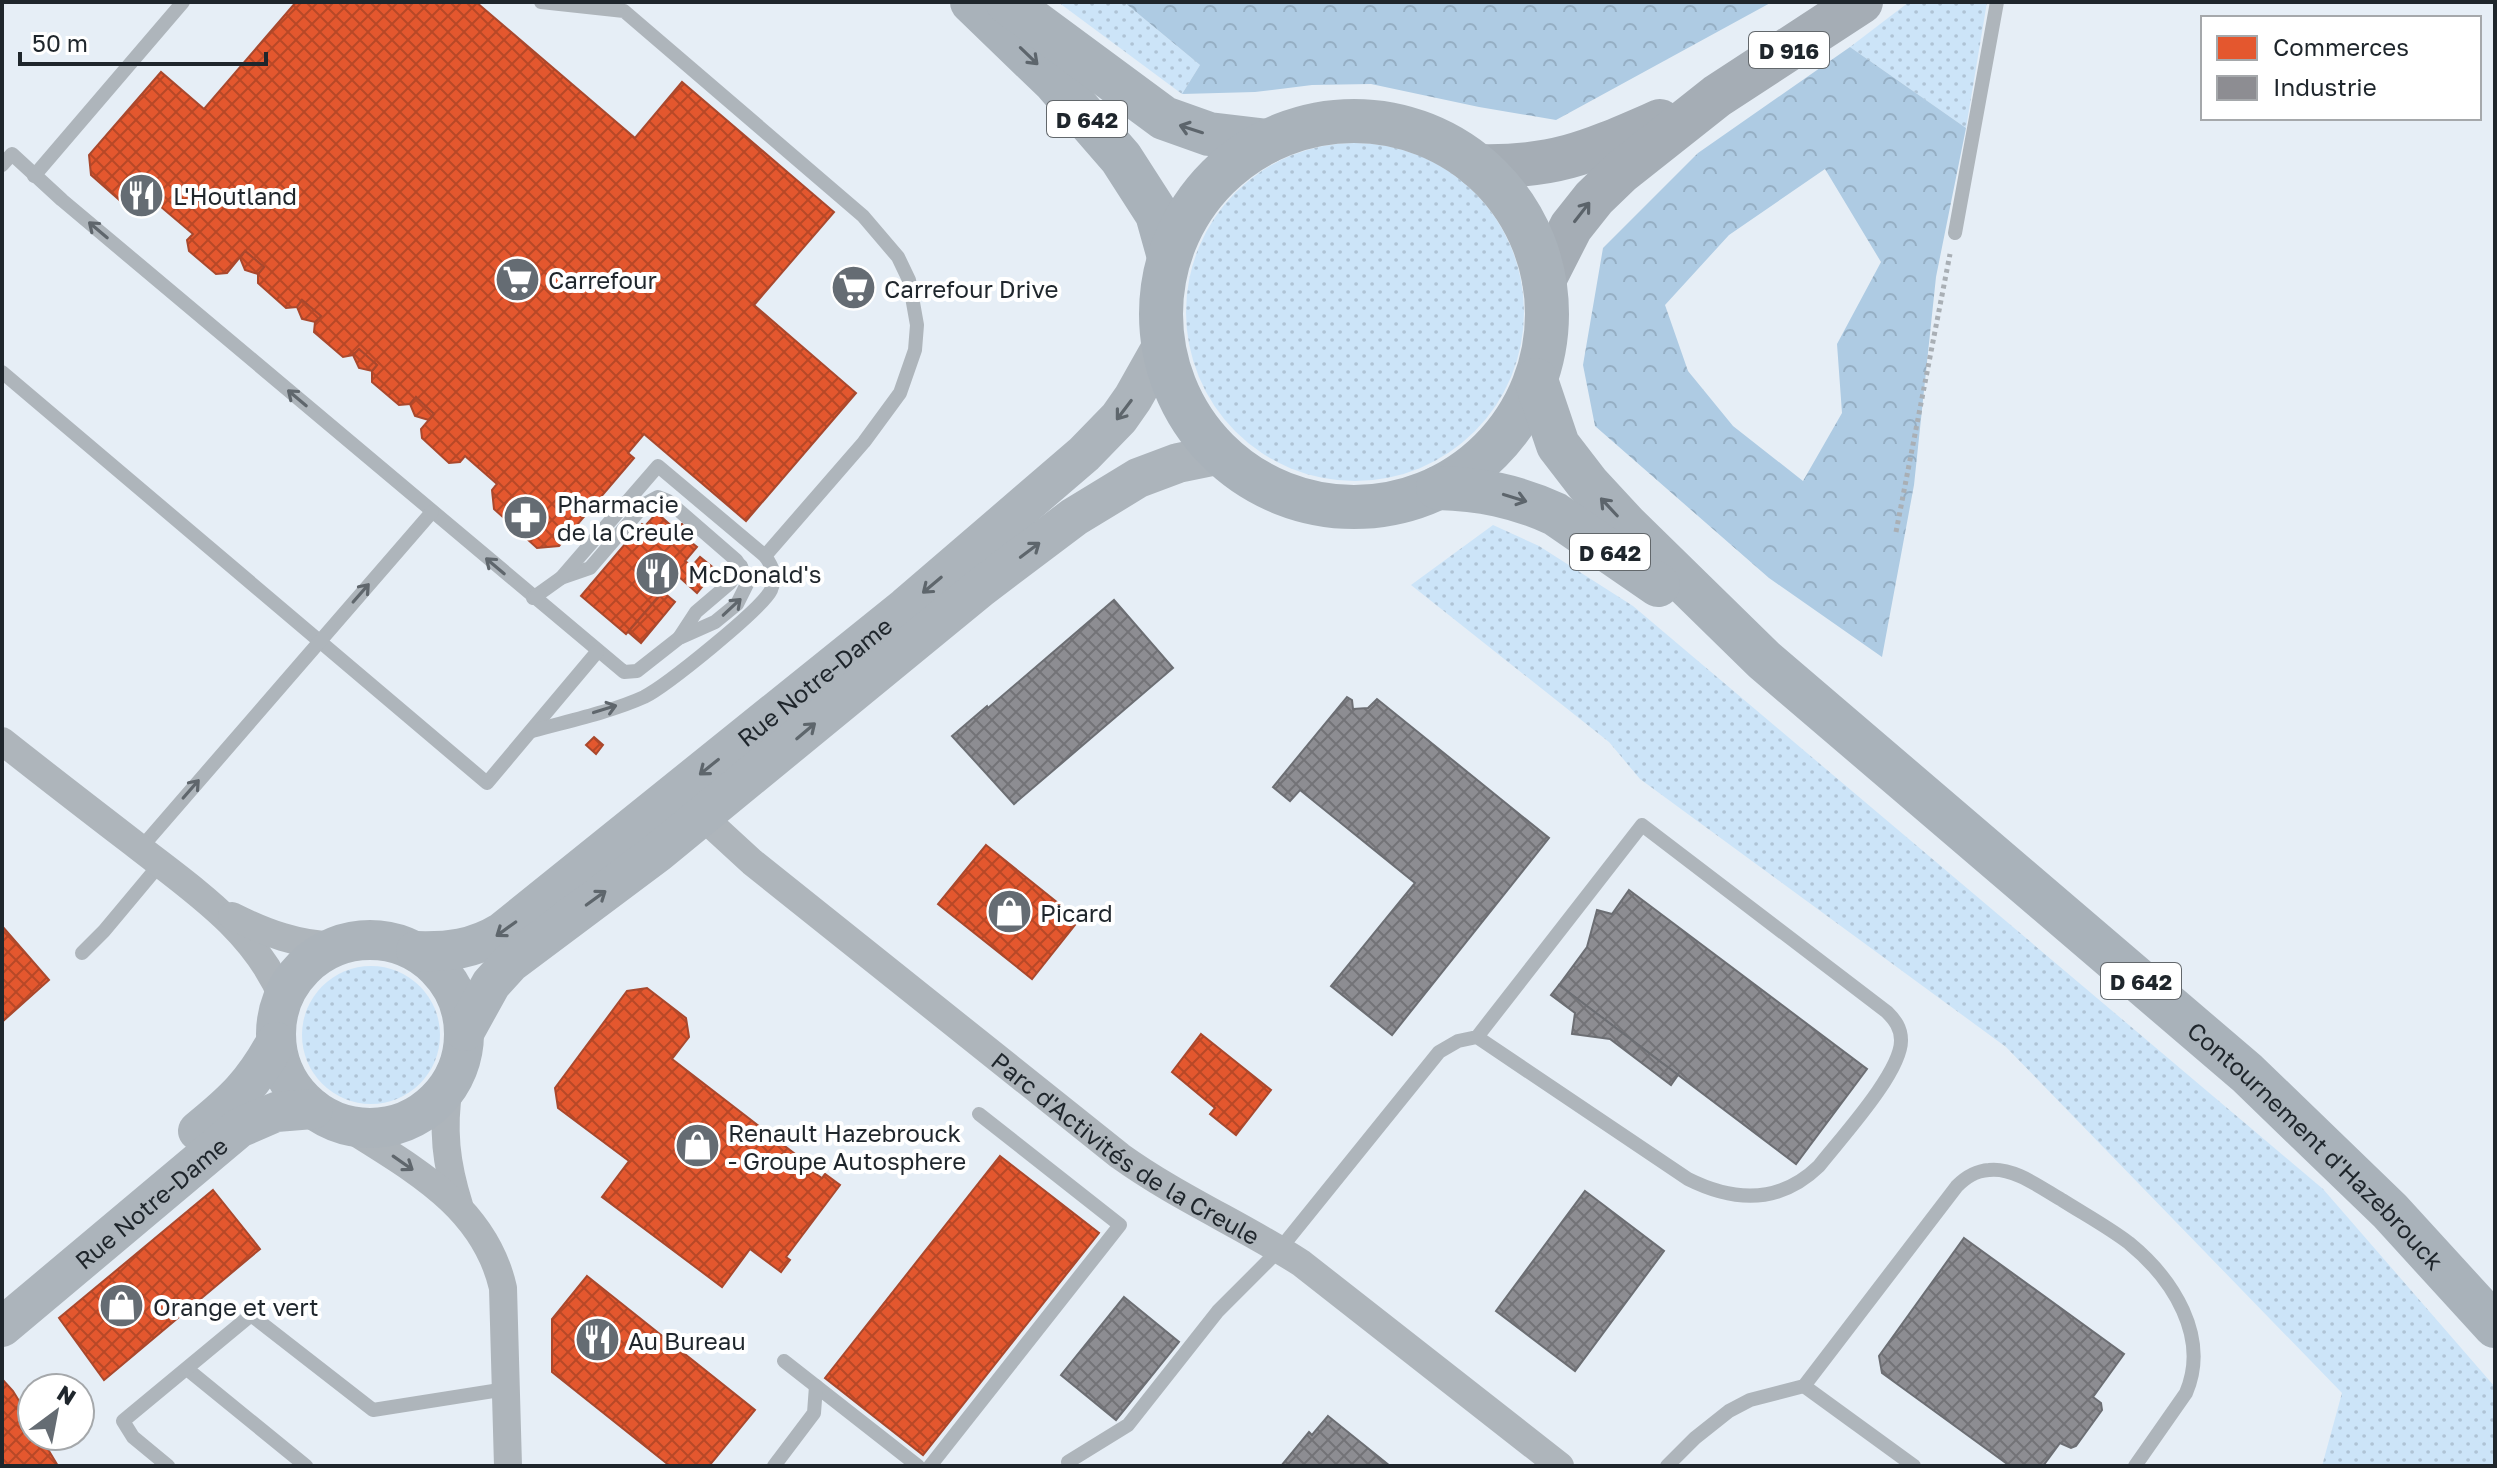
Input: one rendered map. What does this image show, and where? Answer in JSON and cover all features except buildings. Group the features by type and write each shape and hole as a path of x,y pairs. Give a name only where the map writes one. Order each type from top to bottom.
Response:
{"highway":[{"name":"D 642","path":"972,2 1055,82 1121,158 1157,214 1169,257"},
{"name":"D 642","path":"1007,2 1164,118 1209,134 1268,141"},
{"path":"1368,122 1402,127 1435,139 1478,166 1505,193 1526,226 1540,261 1547,321 1536,380 1520,414 1497,444 1470,469 1438,488 1398,502 1356,507 1315,502 1265,485 1222,454 1198,427 1180,396 1167,362 1161,309 1169,257 1182,225 1207,189 1238,159 1268,141 1317,124 1368,122"},
{"name":"Contournement d'Hazebrouck","path":"1536,380 1550,427 1570,463 1626,525 1764,660 2236,1064 2379,1199 2495,1326"},
{"name":"Contournement d'Hazebrouck","path":"1438,488 1502,494 1555,514 1764,660"}],"main road":[{"name":"D 916","path":"1717,96 1861,2"},
{"path":"1478,166 1523,166 1578,156 1717,96"},
{"path":"1544,280 1571,227 1594,198 1621,172 1717,96"},
{"name":"Rue Notre-Dame","path":"416,951 462,950 489,941 686,787 906,607 1084,454 1119,418 1164,343"},
{"name":"Rue Notre-Dame","path":"465,1031 491,984 510,963 703,817 968,598 1074,517 1138,478 1178,463 1222,454"},
{"path":"359,940 383,940 416,951 436,966 451,985 461,1007 465,1031 463,1054 449,1087 424,1112 403,1123 380,1128 329,1117 297,1093 285,1074 276,1042 277,1020 283,999 300,970 317,956 337,946 359,940"},
{"name":"Rue Notre-Dame","path":"2,1291 237,1098 262,1068 276,1042"},
{"name":"Rue Notre-Dame","path":"2,1327 239,1128 276,1112 329,1117"}],"street":[{"path":"2,741 214,906 259,954 274,977 283,999"},
{"name":"Parc d'Activités de la Creule","path":"703,817 752,862 1120,1156 1164,1185 1280,1249 1560,1466"},
{"path":"214,906 279,936 307,944 337,946"},
{"path":"449,1087 444,1123 445,1150 459,1205"},
{"path":"329,1117 459,1205 489,1245 498,1267 504,1300 508,1466"}],"lane":[{"path":"34,176 183,2"},
{"path":"541,2 624,11 863,216 898,257 909,280 916,305 916,337 909,372 900,393 864,442 765,556"},
{"path":"1955,233 1997,2"},
{"path":"2,165 12,154 34,176 618,668 630,673 643,667 679,638 696,612 725,588 741,566 668,501 658,497 645,504 590,568 561,578"},
{"path":"2,372 487,783 597,652"},
{"path":"530,732 640,699 662,687 765,600 771,591 774,574 765,556 658,466 561,578 533,598"},
{"path":"82,953 104,931 150,856 319,641 432,512"},
{"path":"1068,1462 1128,1425 1218,1311 1280,1249 1439,1052 1458,1041 1477,1037 1642,825 1887,1012 1899,1029 1901,1039 1897,1058 1887,1079 1819,1166 1787,1188 1750,1196 1721,1193 1688,1179 1477,1037"},
{"path":"930,1466 1120,1225 979,1114"},
{"path":"1667,1466 1729,1411 1750,1400 1804,1386 1957,1186 1967,1177 1991,1169 2004,1171 2037,1186 2129,1243 2163,1277 2186,1317 2195,1348 2191,1380 2186,1393 2135,1466"},
{"path":"168,1466 133,1437 123,1421 251,1315 373,1410 506,1389"},
{"path":"784,1361 918,1466"},
{"path":"187,1369 306,1466"},
{"path":"777,1465 814,1413 816,1386"},
{"path":"1804,1386 1914,1466"}],"path":[{"path":"1896,532 1955,233"}],"shaded area":[{"path":"1058,2 1124,2 1200,65 1182,94"},
{"path":"1909,2 1987,2 1966,128 1850,47"},
{"path":"1355,143 1388,146 1420,156 1449,171 1475,192 1496,218 1511,247 1521,279 1524,312 1521,345 1511,377 1496,406 1475,432 1449,453 1420,468 1388,478 1355,481 1322,478 1290,468 1261,453 1235,432 1214,406 1199,377 1189,345 1186,312 1189,279 1199,247 1214,218 1235,192 1261,171 1290,156 1322,146"},
{"path":"1493,525 1539,546 1633,606 2323,1189 2495,1387 2495,1466 2322,1466 2342,1393 2006,1047 1640,779 1609,742 1411,585"},
{"path":"371,966 398,971 420,986 435,1008 440,1035 435,1062 420,1084 398,1099 371,1104 344,1099 322,1084 307,1062 302,1035 307,1008 322,986 344,971"}],"green space":[{"path":"1124,2 1772,2 1556,120 1371,84 1182,94 1200,65"},
{"path":"1850,47 1966,128 1936,277 1914,485 1882,657 1769,578 1595,426 1583,365 1603,248 1698,153","holes":["1825,169 1881,262 1837,344 1842,413 1803,481 1733,426 1688,371 1665,305 1729,235"]}],"place":[{"name":"L'Houtland","path":"142,195"},
{"name":"Carrefour","path":"517,279"},
{"name":"Carrefour Drive","path":"853,288"},
{"name":"Pharmacie de la Creule","path":"526,517"},
{"name":"McDonald's","path":"657,573"},
{"name":"Picard","path":"1009,912"},
{"name":"Renault Hazebrouck - Groupe Autosphere","path":"697,1146"},
{"name":"Orange et vert","path":"122,1306"},
{"name":"Au Bureau","path":"597,1340"}]}
